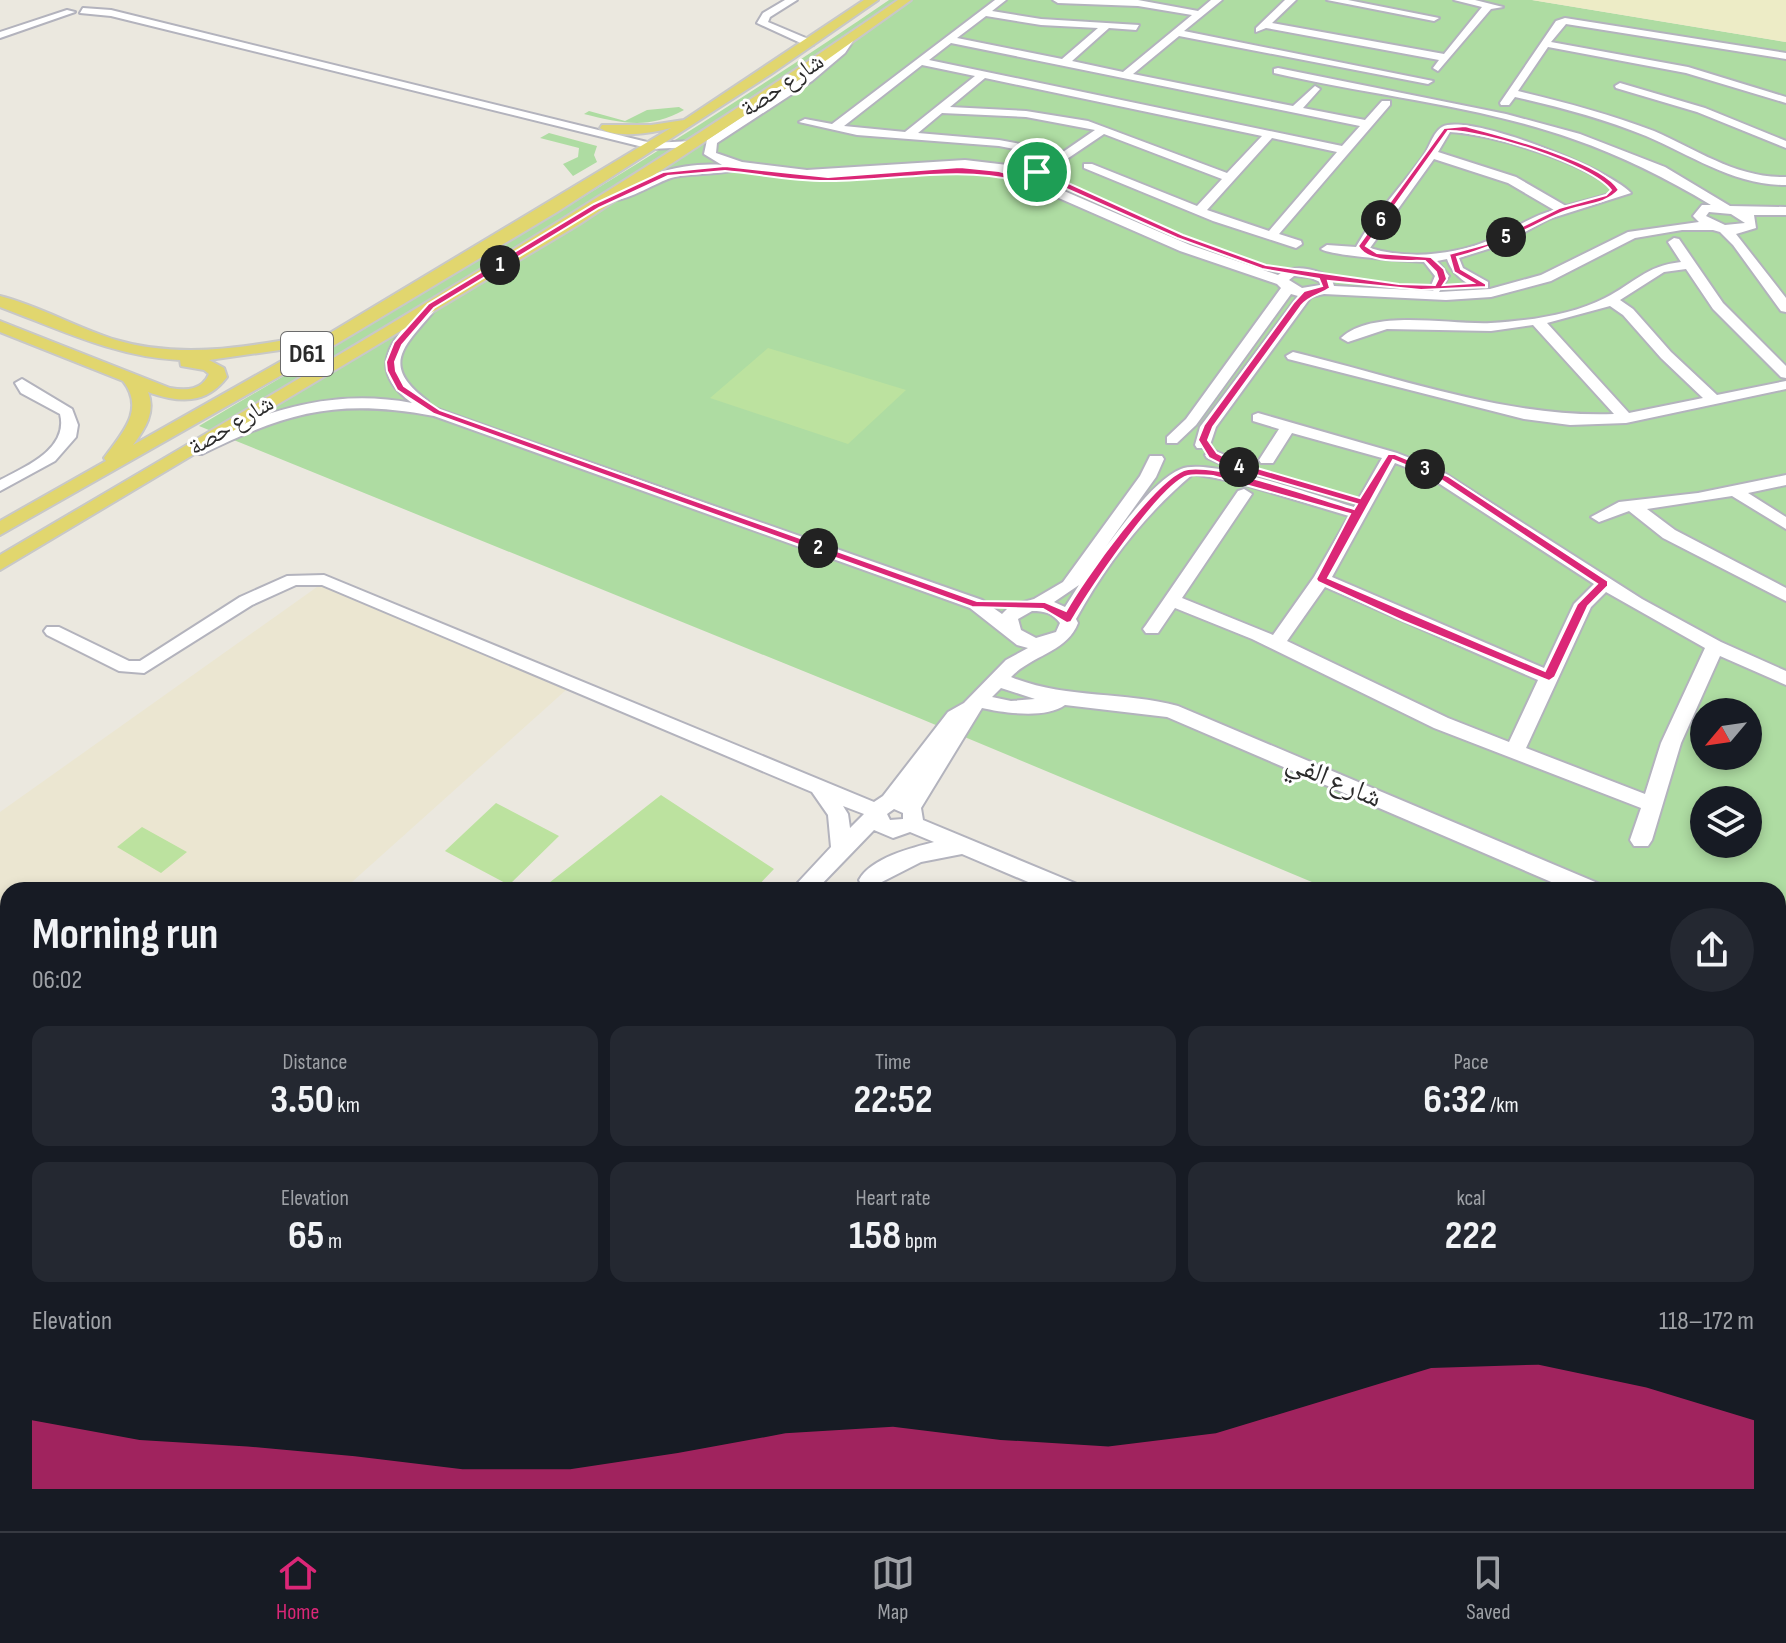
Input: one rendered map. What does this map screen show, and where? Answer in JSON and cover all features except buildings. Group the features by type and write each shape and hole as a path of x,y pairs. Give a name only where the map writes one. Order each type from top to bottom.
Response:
{"main road":[{"name":"شارع حصة","path":"0,529 338,336 657,145 872,0"},
{"name":"شارع حصة","path":"0,564 597,206 700,140 905,0"},
{"path":"603,131 662,127 724,101"},
{"path":"700,140 686,132 708,116 709,111"},
{"path":"603,131 622,151 609,172"},
{"path":"561,228 590,203 660,157 657,145"},
{"path":"0,301 155,358 209,365 218,372 216,382 210,387 181,395 164,394 0,326"},
{"path":"127,348 174,355 214,355 338,336"},
{"path":"101,472 133,434 142,418 142,395 129,377"}],"street":[{"path":"792,0 766,15 762,23 809,43"},
{"path":"834,128 1001,0"},
{"path":"1058,0 1143,2 1200,14"},
{"path":"1125,75 1217,0"},
{"path":"1243,46 1291,0"},
{"path":"1332,0 1434,18"},
{"path":"1459,0 1502,7"},
{"path":"83,11 107,1 657,145 700,140"},
{"path":"1423,89 1489,5"},
{"path":"0,32 52,6 70,12"},
{"path":"0,32 70,12 111,13 603,131"},
{"path":"986,13 1041,22 1136,27"},
{"path":"1400,25 1410,14"},
{"path":"1772,196 1755,181 1634,128 1563,105 1509,98 1559,23 1567,16 1786,56"},
{"path":"1064,63 1105,29 1102,25"},
{"path":"1264,25 1446,58"},
{"path":"1177,33 1295,55 1423,89 1553,129 1650,165 1681,180 1725,208 1740,212 1786,214"},
{"path":"1379,46 1389,35"},
{"path":"951,40 1366,124"},
{"path":"848,41 844,49 815,72 711,142 710,154 731,164 796,173 839,174 965,164 1032,175 1055,183 1185,248 1287,281 1307,293"},
{"path":"1545,44 1703,73 1786,100"},
{"path":"1269,81 1295,55"},
{"path":"1634,59 1617,91 1701,110 1786,145"},
{"path":"922,62 1344,150"},
{"path":"1278,71 1372,90 1423,89"},
{"path":"905,138 983,75"},
{"path":"1295,110 1315,89"},
{"path":"1249,100 1259,91"},
{"path":"1271,236 1386,103"},
{"path":"940,110 1039,115 1104,129 1229,178"},
{"path":"1365,251 1362,246 1431,154 1452,115"},
{"path":"805,122 905,138 999,143 1068,155"},
{"path":"597,206 658,176 700,168 822,179 974,170 1032,175 1068,155 1104,129"},
{"path":"1067,619 1080,596 1159,492 1212,462 1208,450 1208,427 1307,293 1324,283 1438,277 1489,246 1562,209 1621,196 1625,191 1604,178 1514,141 1465,129 1446,129"},
{"path":"1199,211 1270,134"},
{"path":"1431,154 1497,174 1562,209"},
{"path":"1055,183 1068,155"},
{"path":"1650,165 1697,199 1700,213 1738,242 1786,308"},
{"path":"1088,166 1199,211 1296,244"},
{"path":"1032,175 1029,186 1055,183"},
{"path":"1755,181 1786,181"},
{"path":"1469,328 1484,306 1534,272 1611,233 1725,208"},
{"path":"1740,212 1786,292"},
{"path":"1461,309 1484,306 1632,235 1682,226 1749,225 1786,214"},
{"path":"1674,242 1687,265 1731,321 1786,374"},
{"path":"1327,249 1365,251 1385,257 1438,277 1484,306 1538,322 1575,314 1611,300 1661,268 1687,265"},
{"path":"1438,277 1456,265"},
{"path":"1456,265 1484,306"},
{"path":"1013,664 1011,614 1069,586 1148,477 1156,459 1157,447 1172,440 1191,422 1287,281 1304,272 1324,283"},
{"path":"1438,277 1461,309 1469,328"},
{"path":"1611,300 1628,312 1666,355 1714,400"},
{"path":"431,306 398,344 391,371 400,388 437,412"},
{"path":"1538,322 1626,418"},
{"path":"1331,365 1348,338 1369,328 1400,325 1469,328"},
{"path":"1293,356 1539,417 1584,421 1626,418 1786,385"},
{"path":"0,486 50,457 66,441 72,426 63,408 26,390 22,383"},
{"path":"163,465 261,419 308,406 344,401 381,401 437,412 976,604 1058,610 1067,619 1069,628 1064,636 1013,664 975,705 955,717 880,810 809,882"},
{"path":"1258,418 1391,456 1444,478 1604,584 1715,646 1786,679"},
{"path":"1267,460 1289,426"},
{"path":"1172,440 1188,440 1252,471 1360,508"},
{"path":"1276,643 1322,579 1391,456"},
{"path":"1156,459 1168,468 1234,477 1360,508"},
{"path":"1599,517 1619,507 1735,491 1786,480"},
{"path":"1735,491 1786,524"},
{"path":"1152,629 1244,494"},
{"path":"1635,507 1669,534 1786,595"},
{"path":"53,631 126,667 137,669 151,665 231,609 272,588 304,579 324,580 880,810 902,802 909,820 1051,882"},
{"path":"1322,579 1549,677"},
{"path":"1514,752 1583,604 1604,584"},
{"path":"1172,600 1276,643 1400,705 1653,805"},
{"path":"976,604 1026,642 1048,644"},
{"path":"1641,840 1671,743 1715,646"},
{"path":"1000,680 1044,697 1069,701"},
{"path":"975,705 1020,708 1069,701"},
{"name":"شارع الفي","path":"1069,701 1134,704 1171,711 1573,882"},
{"path":"868,882 909,820 922,785 969,721 975,705"},
{"path":"818,786 838,814 842,847"},
{"path":"880,810 886,829 909,820"},
{"path":"871,882 907,858 935,849 965,845"}],"shaded area":[{"path":"324,582 566,690 352,882 0,882 0,812"}],"green space":[{"path":"889,0 1532,0 1786,42 1786,882 1312,882 919,718 199,426 548,219 720,112"},
{"path":"679,107 684,110 658,120 634,123 584,114 589,111 625,121 647,110"},
{"path":"549,133 597,146 594,155 597,162 573,176 563,164 578,157 579,148 540,138"},
{"path":"768,348 906,390 848,444 710,398"},
{"path":"661,795 774,869 762,882 550,882"},
{"path":"496,803 559,836 512,882 503,882 445,851"},
{"path":"142,827 187,852 161,873 117,847"}],"sand":[{"path":"1532,0 1786,0 1786,42"}],"route":[{"path":"1037,172 1022,179 960,169 828,179 725,168 666,173 597,206 431,306 398,344 393,353 391,371 400,388 437,412 976,604 1009,607 1045,605 1058,610 1067,619 1080,596 1159,492 1177,477 1199,471 1234,477 1356,513 1391,456 1444,478 1604,584 1595,589 1583,604 1549,677 1407,619 1322,579 1363,502 1252,471 1229,464 1213,455 1203,445 1203,440 1208,427 1246,372 1297,304 1307,293 1325,290 1328,283 1322,277 1399,287 1421,288 1437,288 1451,288 1483,285 1457,270 1452,256 1489,246 1562,209 1609,197 1615,190 1612,184 1566,160 1527,145 1465,129 1446,129 1362,246 1363,250 1376,256 1428,258 1441,271 1442,279 1437,288 1421,288 1399,287 1345,282 1333,280 1322,277 1311,273 1265,267 1180,237 1065,185 1051,174 1037,172"}]}
